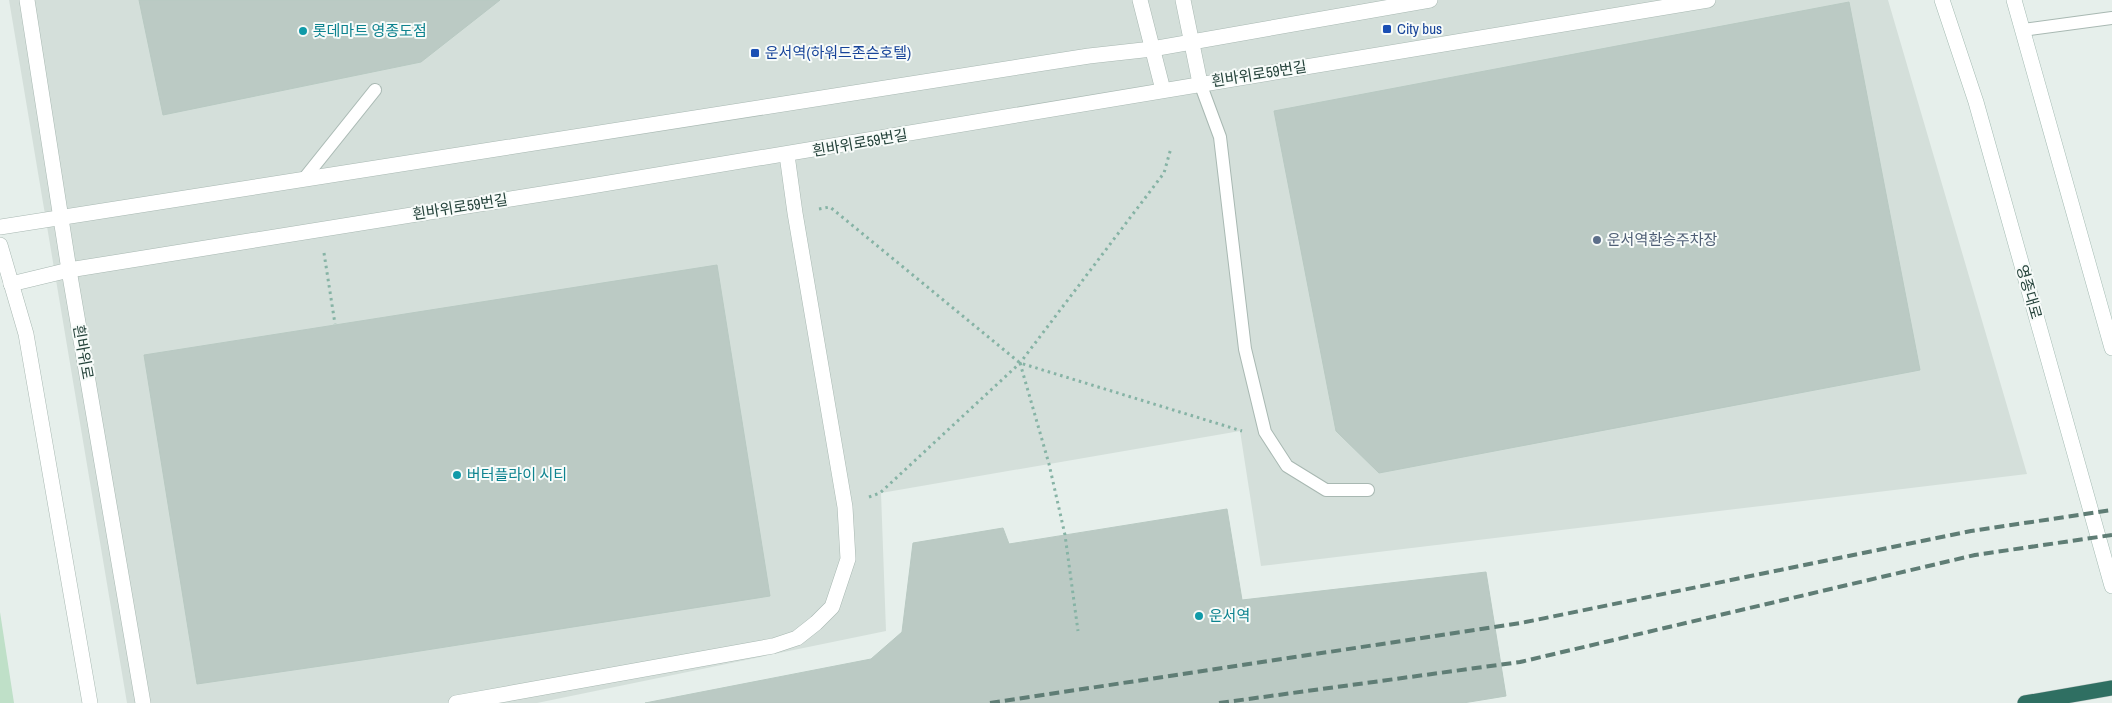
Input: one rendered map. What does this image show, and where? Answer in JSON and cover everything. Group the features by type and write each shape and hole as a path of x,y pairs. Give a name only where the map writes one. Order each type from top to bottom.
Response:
{"highway":[{"path":"2025,703 2112,688"}],"street":[{"name":"흰바위로","path":"26,0 60,218 144,703"},
{"path":"1140,0 1164,90"},
{"path":"1184,0 1190,40 1200,83"},
{"path":"0,227 1080,58 1152,49 1190,40 1430,0"},
{"name":"흰바위로59번길","path":"11,284 69,270 787,155 1200,83 1708,0"},
{"name":"영종대로","path":"1942,0 1976,102 2112,586"},
{"path":"2014,0 2112,348"},
{"path":"456,703 773,646 796,638 816,624 832,607 848,559 845,507 795,213 787,155"},
{"path":"0,245 26,334 90,703"}],"lane":[{"path":"2023,30 2112,18"},
{"path":"1200,83 1220,137 1245,349 1265,432 1287,466 1326,490 1368,490"},
{"path":"303,180 374,90"}],"path":[{"path":"845,507 880,493 1020,362 1164,173 1171,148"},
{"path":"795,213 830,207 1020,362 1240,430 1265,432"},
{"path":"320,230 335,324"},
{"path":"1020,362 1049,464 1065,535 1078,630"}],"shaded area":[{"path":"9,0 1888,0 2027,474 1261,566 1240,431 881,493 886,631 537,703 127,703"}],"green space":[{"path":"0,612 14,703 0,703"}],"building":[{"name":"롯데마트 영종도점","path":"139,0 500,0 421,62 163,115"},
{"name":"운서역환승주차장","path":"1849,2 1920,370 1379,473 1336,431 1274,111"},
{"name":"버터플라이 시티","path":"717,265 770,596 197,684 144,355"},
{"name":"운서역","path":"1227,509 1242,600 1486,572 1506,696 1463,703 645,703 871,659 902,632 913,543 1003,528 1009,544"}],"railway":[{"path":"990,703 1521,623 1971,531 2112,510"},
{"path":"1219,703 1520,662 1975,555 2112,535"}],"place":[{"name":"City bus","path":"1387,29"},
{"name":"롯데마트 영종도점","path":"303,31"},
{"name":"운서역(하워드존슨호텔)","path":"755,53"},
{"name":"운서역환승주차장","path":"1597,240"},
{"name":"버터플라이 시티","path":"457,475"},
{"name":"운서역","path":"1199,616"}]}
